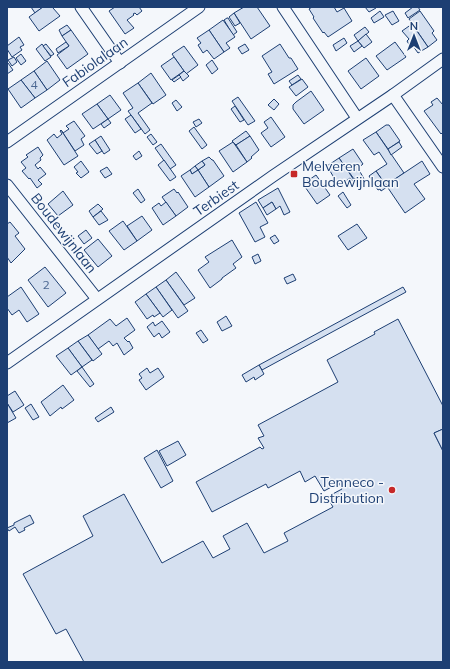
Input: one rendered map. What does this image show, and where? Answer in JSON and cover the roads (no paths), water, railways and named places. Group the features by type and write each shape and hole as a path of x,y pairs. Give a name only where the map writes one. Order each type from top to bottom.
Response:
{"street":[{"path":"81,7 120,63"},
{"name":"Fabiolalaan","path":"7,142 199,7"},
{"path":"283,7 357,118"},
{"name":"Terbiest","path":"7,363 443,59"},
{"path":"393,95 443,167"},
{"name":"Boudewijnlaan","path":"7,185 97,299"}],"place":[{"name":"Melveren Boudewijnlaan","path":"294,174"},
{"name":"Tenneco - Distribution","path":"392,490"}]}
